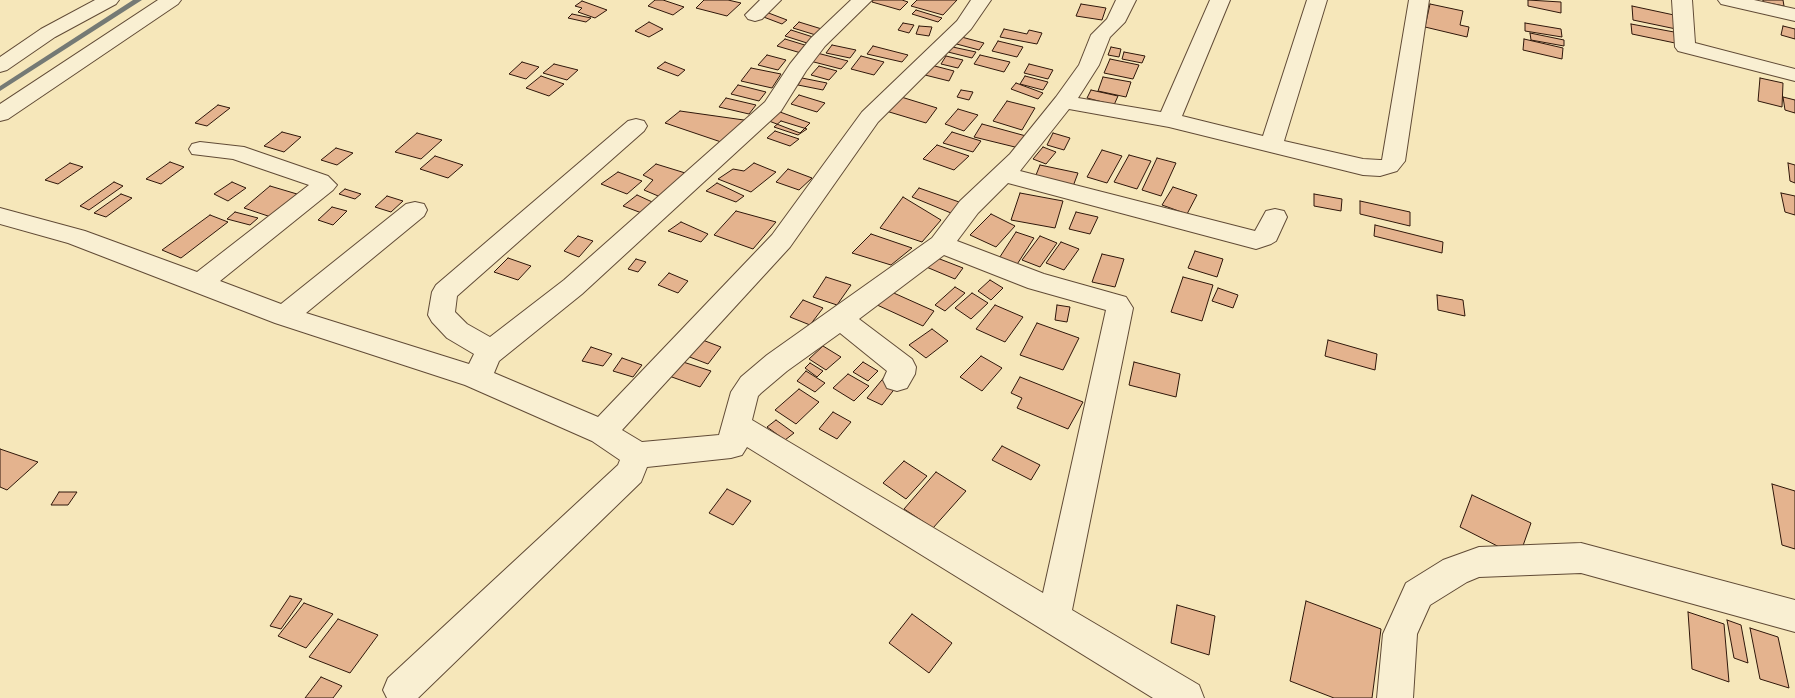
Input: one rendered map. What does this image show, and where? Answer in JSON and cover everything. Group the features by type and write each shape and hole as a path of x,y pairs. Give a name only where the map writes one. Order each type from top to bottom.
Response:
{"street":[{"path":"67,0 103,3"},
{"path":"0,114 42,80 171,0"},
{"path":"755,16 771,0"},
{"path":"484,364 573,287 773,106 797,68 818,42 862,0"},
{"path":"604,429 781,241 870,117 964,25 980,0"},
{"path":"730,446 742,404 751,384 776,363 840,320 941,244 969,208 1018,159 1064,102 1089,65 1101,36 1115,22 1126,0"},
{"path":"1169,120 1220,0"},
{"path":"1271,145 1318,0"},
{"path":"1064,102 1169,120 1363,167 1380,168 1389,166 1393,161 1419,0"},
{"path":"1682,0 1685,47 1795,75"},
{"path":"1728,0 1795,15"},
{"path":"0,66 48,33 103,3"},
{"path":"0,73 42,80"},
{"path":"484,364 441,315 445,292 636,126"},
{"path":"200,149 236,152 320,181 325,185 209,276"},
{"path":"1003,174 1256,240 1267,235 1275,217"},
{"path":"292,309 416,210"},
{"path":"0,216 209,276 292,309 484,364 604,429 637,455 730,446 743,429 1055,613 1186,698"},
{"path":"941,244 1037,281 1109,300 1120,308 1055,613"},
{"path":"840,320 902,367 901,374 897,380"},
{"path":"402,690 630,473 637,455"},
{"path":"1395,698 1400,634 1418,594 1455,571 1479,562 1581,558 1795,616"}],"building":[{"path":"655,0 663,0 684,7 673,15 648,6"},
{"path":"704,0 728,0 741,3 727,16 696,8"},
{"path":"873,0 902,0 908,2 900,10 872,2"},
{"path":"917,0 957,0 943,15 911,6"},
{"path":"1528,0 1561,2 1561,13 1528,6"},
{"path":"1763,0 1783,0 1784,6 1763,2"},
{"path":"582,1 607,10 595,18 578,12 582,8 575,6"},
{"path":"1081,4 1106,8 1102,20 1076,16"},
{"path":"1430,4 1463,11 1460,25 1469,27 1467,37 1425,27"},
{"path":"1632,6 1674,15 1676,29 1633,20"},
{"path":"916,10 942,18 938,22 912,14"},
{"path":"766,12 787,20 782,24 761,16"},
{"path":"572,14 591,18 586,22 568,18"},
{"path":"649,22 663,29 649,37 635,31"},
{"path":"799,22 825,30 819,36 793,28"},
{"path":"903,23 914,25 909,33 898,30"},
{"path":"1525,23 1561,29 1562,37 1525,31"},
{"path":"1631,24 1674,32 1675,43 1632,34"},
{"path":"919,26 932,27 929,36 916,34"},
{"path":"1783,26 1795,29 1795,39 1781,35"},
{"path":"1004,29 1027,34 1029,30 1042,33 1037,44 1000,37"},
{"path":"791,30 816,38 810,44 785,36"},
{"path":"1530,33 1564,40 1564,46 1531,40"},
{"path":"954,35 984,43 979,50 949,42"},
{"path":"785,39 808,46 801,53 777,46"},
{"path":"1524,39 1563,48 1562,59 1523,50"},
{"path":"998,41 1023,47 1017,57 992,51"},
{"path":"832,45 856,50 850,58 826,53"},
{"path":"873,46 908,55 902,62 867,54"},
{"path":"948,46 976,52 972,58 944,51"},
{"path":"1111,47 1121,49 1119,57 1108,55"},
{"path":"1124,52 1145,56 1142,63 1122,59"},
{"path":"817,53 848,61 841,69 810,61"},
{"path":"767,55 786,60 778,70 758,65"},
{"path":"980,55 1010,62 1004,72 974,64"},
{"path":"861,56 884,62 874,75 851,69"},
{"path":"946,56 963,60 958,68 941,64"},
{"path":"1110,59 1139,65 1133,79 1104,73"},
{"path":"522,62 539,67 526,79 509,74"},
{"path":"665,62 685,70 678,76 657,68"},
{"path":"554,64 578,70 567,80 543,73"},
{"path":"1029,64 1053,70 1048,79 1024,73"},
{"path":"931,65 954,71 949,81 925,75"},
{"path":"819,66 837,71 829,80 811,75"},
{"path":"751,68 781,74 772,88 741,81"},
{"path":"541,76 564,84 549,96 526,88"},
{"path":"1025,76 1048,82 1043,90 1020,84"},
{"path":"1103,77 1131,82 1126,97 1098,91"},
{"path":"802,78 827,83 823,90 798,85"},
{"path":"1760,78 1783,83 1782,107 1758,101"},
{"path":"1016,83 1043,93 1038,99 1011,89"},
{"path":"738,85 766,92 759,101 731,94"},
{"path":"961,90 973,92 969,100 957,97"},
{"path":"1091,90 1118,96 1114,105 1087,98"},
{"path":"799,95 825,103 817,112 791,104"},
{"path":"898,96 937,108 926,123 886,111"},
{"path":"1783,97 1795,100 1795,113 1785,110"},
{"path":"726,98 756,105 749,114 719,107"},
{"path":"1007,101 1035,108 1022,130 993,121"},
{"path":"218,105 230,108 207,126 195,123"},
{"path":"958,109 978,115 964,131 945,124"},
{"path":"680,111 751,121 727,144 665,123"},
{"path":"780,112 810,123 800,133 769,121"},
{"path":"781,121 807,129 798,135 774,127"},
{"path":"982,124 1026,136 1019,148 974,137"},
{"path":"775,131 799,139 790,146 767,138"},
{"path":"282,132 301,137 284,152 264,146"},
{"path":"952,132 981,141 973,152 943,143"},
{"path":"417,133 442,140 421,159 395,152"},
{"path":"1053,133 1070,138 1064,150 1047,145"},
{"path":"937,145 969,156 954,170 923,159"},
{"path":"1043,147 1056,152 1046,164 1033,159"},
{"path":"336,148 353,153 337,165 321,160"},
{"path":"1102,150 1122,156 1107,183 1087,177"},
{"path":"1129,155 1151,161 1137,189 1114,182"},
{"path":"435,156 463,165 448,178 420,169"},
{"path":"1157,158 1176,163 1161,196 1142,190"},
{"path":"170,162 184,167 161,184 146,179"},
{"path":"70,163 83,167 58,184 45,180"},
{"path":"754,163 776,172 751,192 718,179 733,169 744,171"},
{"path":"1788,163 1795,165 1795,183 1790,181"},
{"path":"656,164 695,176 670,201 644,190 653,180 643,175"},
{"path":"1040,165 1078,173 1072,189 1034,180"},
{"path":"788,169 812,178 799,190 776,182"},
{"path":"618,172 642,181 627,194 601,184"},
{"path":"114,182 123,186 89,210 80,206"},
{"path":"232,182 246,188 228,201 214,194"},
{"path":"717,183 744,196 736,202 706,191"},
{"path":"270,186 297,194 271,217 244,208"},
{"path":"1173,187 1197,195 1187,214 1162,205"},
{"path":"919,188 962,203 951,213 912,197"},
{"path":"345,189 361,194 355,199 339,194"},
{"path":"1020,193 1063,201 1055,228 1011,220"},
{"path":"1781,193 1795,196 1795,215 1785,212"},
{"path":"121,194 132,198 106,217 94,213"},
{"path":"1314,194 1342,199 1341,211 1314,206"},
{"path":"637,195 661,206 647,215 623,206"},
{"path":"387,196 403,201 391,212 375,207"},
{"path":"903,197 941,220 922,242 880,228"},
{"path":"1360,201 1410,212 1410,226 1360,214"},
{"path":"332,207 347,211 333,225 318,220"},
{"path":"736,211 776,222 753,249 714,235"},
{"path":"235,212 258,218 250,225 227,219"},
{"path":"1076,212 1098,217 1090,234 1069,229"},
{"path":"991,214 1015,226 996,247 970,235"},
{"path":"210,215 228,222 181,258 162,250"},
{"path":"681,222 708,234 701,242 668,231"},
{"path":"1375,225 1443,242 1442,253 1374,236"},
{"path":"1016,232 1034,238 1014,269 996,263"},
{"path":"871,234 912,248 891,265 852,253"},
{"path":"578,236 593,241 579,257 564,251"},
{"path":"1040,236 1057,243 1040,267 1022,260"},
{"path":"1061,242 1079,249 1064,270 1046,263"},
{"path":"1195,251 1223,259 1217,277 1188,268"},
{"path":"1102,254 1124,259 1115,287 1092,282"},
{"path":"932,256 963,268 955,279 924,266"},
{"path":"508,258 531,266 518,280 494,272"},
{"path":"636,259 646,262 638,272 628,269"},
{"path":"669,273 688,281 678,293 658,285"},
{"path":"826,277 851,285 837,305 813,297"},
{"path":"1183,277 1213,285 1202,321 1171,312"},
{"path":"990,280 1003,288 991,300 978,291"},
{"path":"955,287 965,293 945,311 935,305"},
{"path":"1218,288 1238,295 1233,308 1212,301"},
{"path":"887,290 934,311 923,326 875,304"},
{"path":"972,293 988,303 971,319 955,308"},
{"path":"1437,295 1463,300 1465,316 1438,310"},
{"path":"803,300 823,308 810,325 790,317"},
{"path":"995,305 1023,317 1005,342 976,329"},
{"path":"1057,305 1070,307 1067,322 1055,320"},
{"path":"1037,323 1079,338 1063,370 1020,355"},
{"path":"932,329 948,341 926,358 909,345"},
{"path":"700,339 721,347 708,364 687,356"},
{"path":"1328,340 1377,354 1375,370 1325,356"},
{"path":"823,346 841,357 826,370 809,359"},
{"path":"591,347 612,354 603,366 582,361"},
{"path":"981,356 1002,368 982,391 960,377"},
{"path":"622,358 642,365 633,377 613,371"},
{"path":"680,361 711,371 700,387 669,376"},
{"path":"863,362 878,371 868,381 853,372"},
{"path":"1134,362 1180,374 1176,397 1129,385"},
{"path":"810,363 823,371 817,377 805,368"},
{"path":"806,371 825,383 815,392 797,381"},
{"path":"848,374 869,386 854,401 833,388"},
{"path":"886,375 900,382 882,405 867,398"},
{"path":"1020,377 1083,402 1068,429 1017,408 1022,398 1011,393"},
{"path":"799,389 819,402 796,424 775,410"},
{"path":"833,412 851,422 837,439 819,429"},
{"path":"776,420 794,433 785,440 767,427"},
{"path":"1002,446 1040,465 1031,480 992,460"},
{"path":"0,449 38,462 7,490 0,487"},
{"path":"904,461 927,476 906,499 883,483"},
{"path":"936,472 966,491 933,528 904,509"},
{"path":"1772,484 1795,491 1795,549 1782,545"},
{"path":"727,489 751,501 733,525 709,513"},
{"path":"59,492 77,492 68,505 51,505"},
{"path":"1472,495 1531,523 1519,557 1460,527"},
{"path":"290,596 302,599 281,629 270,626"},
{"path":"1306,601 1381,629 1372,698 1334,698 1290,681"},
{"path":"304,603 333,614 306,648 278,636"},
{"path":"1177,605 1215,616 1209,655 1171,643"},
{"path":"1688,612 1724,624 1729,682 1692,669"},
{"path":"912,614 952,643 929,673 889,643"},
{"path":"338,619 378,635 350,673 309,657"},
{"path":"1727,620 1741,625 1748,663 1734,658"},
{"path":"1750,628 1778,637 1789,688 1760,679"},
{"path":"321,677 342,686 333,698 305,698"}],"waterway":[{"path":"0,89 138,0"}]}
